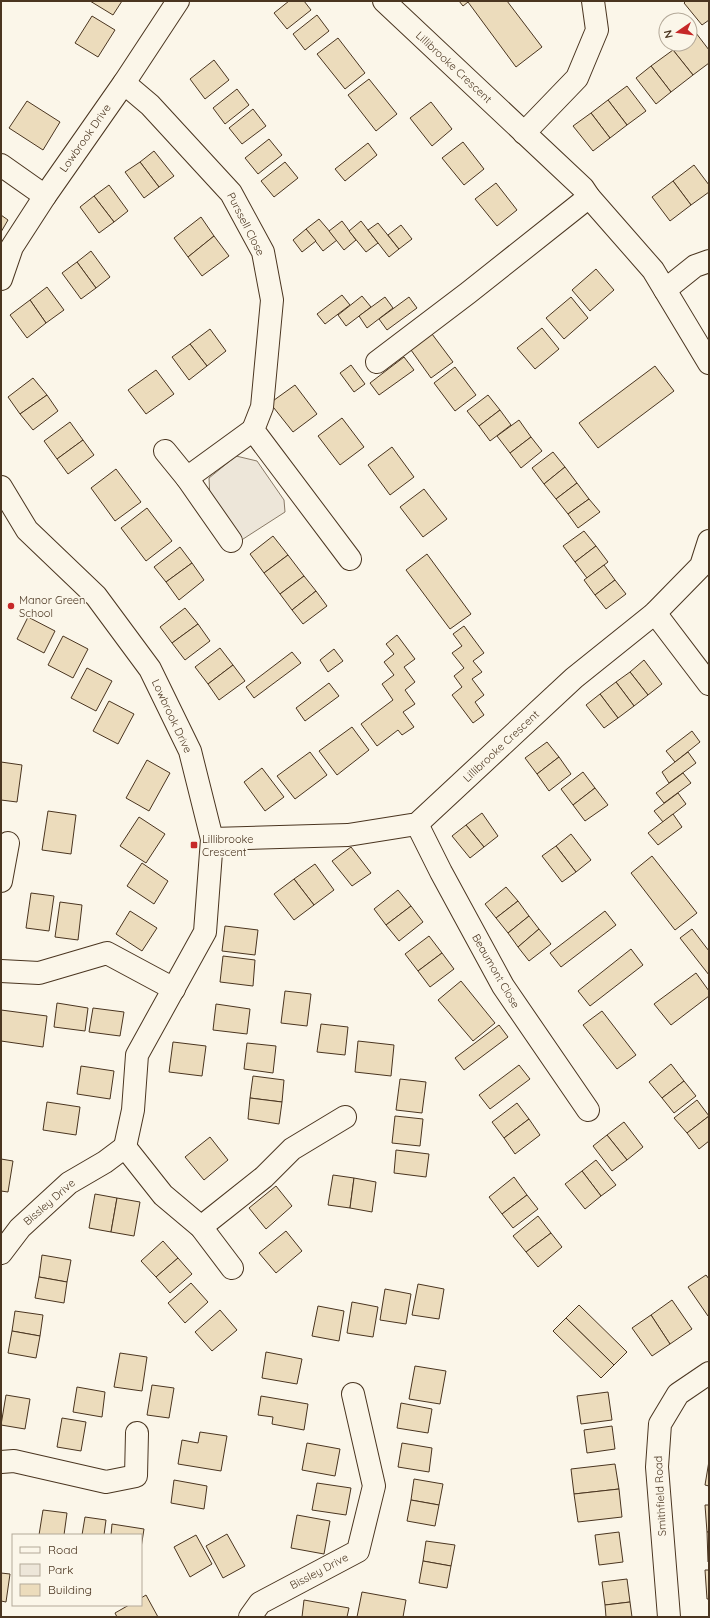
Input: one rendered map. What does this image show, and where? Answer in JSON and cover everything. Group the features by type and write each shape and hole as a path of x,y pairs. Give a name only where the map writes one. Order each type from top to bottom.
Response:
{"street":[{"name":"Lowbrook Drive","path":"1,279 12,247 178,1"},
{"name":"Lillibrooke Crescent","path":"384,1 452,63 583,188 589,197 654,270 709,363"},
{"path":"524,133 577,78 597,30 593,1"},
{"name":"Purssell Close","path":"124,83 150,105 231,192 263,252 272,300 262,407 253,430"},
{"path":"1,165 45,196"},
{"path":"376,362 589,197"},
{"path":"665,290 695,266 709,261"},
{"path":"187,478 253,430 350,559"},
{"path":"165,451 187,478 231,541"},
{"name":"Lowbrook Drive","path":"1,487 26,530 96,596 150,669 190,751 212,839 205,932 137,1055 133,1110 125,1147"},
{"name":"Lillibrooke Crescent","path":"417,824 574,678 655,613 701,566 709,541"},
{"path":"655,613 709,684"},
{"path":"212,839 348,835 417,824"},
{"name":"Beaumont Close","path":"417,824 441,872 503,986 588,1110"},
{"path":"1,881 8,844"},
{"path":"1,971 40,973 107,953 174,989"},
{"path":"201,1227 264,1177 292,1149 345,1117"},
{"path":"125,1147 163,1195 201,1227 232,1268"},
{"name":"Bissley Drive","path":"1,1253 20,1228 69,1183 105,1162 125,1147"},
{"name":"Smithfield Road","path":"669,1617 657,1467 660,1424 678,1394 709,1373"},
{"name":"Bissley Drive","path":"250,1617 260,1603 358,1550 374,1486 353,1394"},
{"path":"1,1462 14,1461 106,1482 136,1476 137,1433"}],"green space":[{"path":"236,456 257,461 284,500 285,512 240,541 210,499 209,478"}],"building":[{"path":"90,1 122,1 113,15"},
{"path":"289,1 304,1 311,10 287,29 274,13"},
{"path":"459,1 507,1 542,47 516,67 468,2 463,6"},
{"path":"686,1 709,1 709,20 702,25 698,20 698,12 691,12 684,3"},
{"path":"317,15 329,31 305,50 293,34"},
{"path":"92,16 115,30 98,57 75,43"},
{"path":"698,36 709,50 709,63 693,75 675,52 698,52"},
{"path":"338,38 365,73 345,89 317,54"},
{"path":"670,52 675,52 693,75 671,92 651,66"},
{"path":"214,60 229,80 205,99 190,79"},
{"path":"651,66 671,92 656,104 636,78"},
{"path":"369,79 397,114 376,131 348,95"},
{"path":"627,86 646,111 627,125 608,100"},
{"path":"237,89 249,105 225,124 213,108"},
{"path":"608,100 627,125 610,138 591,113"},
{"path":"27,101 60,122 43,150 9,128"},
{"path":"431,102 452,129 432,146 410,118"},
{"path":"253,109 266,126 242,144 229,128"},
{"path":"591,113 610,138 593,151 573,126"},
{"path":"269,139 282,155 258,174 245,158"},
{"path":"463,142 484,169 464,185 442,158"},
{"path":"368,143 377,155 345,181 335,169"},
{"path":"154,151 174,176 159,187 140,162"},
{"path":"140,162 159,187 144,198 125,172"},
{"path":"285,162 298,178 274,197 261,181"},
{"path":"694,165 709,185 709,192 691,205 673,181"},
{"path":"673,181 691,205 670,221 652,197"},
{"path":"496,183 517,210 497,226 475,199"},
{"path":"109,185 128,211 114,222 94,196"},
{"path":"94,196 114,222 99,233 80,207"},
{"path":"1,215 8,220 1,232"},
{"path":"201,217 214,236 188,257 174,238"},
{"path":"319,219 337,240 323,251 306,229"},
{"path":"342,221 356,240 344,250 329,231"},
{"path":"361,221 378,243 366,252 349,231"},
{"path":"378,223 399,249 389,257 368,230"},
{"path":"401,225 412,239 399,249 388,235"},
{"path":"306,229 316,241 302,252 293,240"},
{"path":"214,236 229,256 202,276 188,257"},
{"path":"91,251 110,277 96,288 77,262"},
{"path":"77,262 96,288 81,299 62,273"},
{"path":"596,269 614,290 590,311 572,290"},
{"path":"47,287 64,310 46,323 30,300"},
{"path":"342,295 350,305 325,324 317,314"},
{"path":"362,296 371,307 346,326 338,315"},
{"path":"385,297 393,308 367,328 359,316"},
{"path":"409,297 417,308 387,330 379,319"},
{"path":"571,297 588,318 564,339 546,318"},
{"path":"30,300 46,323 27,338 10,315"},
{"path":"542,328 559,349 535,369 517,348"},
{"path":"210,329 226,351 207,366 190,344"},
{"path":"432,334 453,362 431,378 411,350"},
{"path":"190,344 207,366 189,380 172,357"},
{"path":"404,357 414,370 379,395 370,383"},
{"path":"351,365 365,384 354,392 340,373"},
{"path":"655,366 674,391 598,448 579,423"},
{"path":"455,367 476,395 455,411 434,383"},
{"path":"156,370 174,394 146,414 128,390"},
{"path":"33,378 47,395 20,414 8,397"},
{"path":"295,385 317,414 293,432 270,403"},
{"path":"47,395 58,411 33,430 20,414"},
{"path":"488,395 500,410 479,426 467,411"},
{"path":"500,410 511,425 490,441 479,426"},
{"path":"342,418 364,447 340,465 318,436"},
{"path":"519,420 531,437 510,453 497,436"},
{"path":"70,422 83,440 57,459 44,441"},
{"path":"531,437 542,451 521,468 510,453"},
{"path":"83,440 94,455 68,474 57,459"},
{"path":"392,447 414,477 390,495 368,465"},
{"path":"553,452 565,467 544,484 532,468"},
{"path":"565,467 577,483 556,499 544,484"},
{"path":"116,469 141,502 115,521 91,488"},
{"path":"577,483 589,499 568,514 556,499"},
{"path":"424,489 447,519 423,537 400,507"},
{"path":"589,499 600,512 578,528 568,514"},
{"path":"147,508 172,541 146,561 121,528"},
{"path":"584,531 596,546 575,562 563,546"},
{"path":"273,536 288,555 264,573 250,554"},
{"path":"596,546 608,562 587,578 575,562"},
{"path":"180,547 192,563 166,582 154,567"},
{"path":"427,554 471,614 450,629 406,570"},
{"path":"288,555 304,576 280,594 264,573"},
{"path":"192,563 204,580 179,600 166,582"},
{"path":"604,565 615,580 595,595 584,580"},
{"path":"304,576 316,591 292,610 280,594"},
{"path":"615,580 626,594 606,609 595,595"},
{"path":"316,591 327,606 303,624 292,610"},
{"path":"185,608 198,624 172,643 160,627"},
{"path":"28,617 55,631 44,653 17,639"},
{"path":"198,624 210,641 185,660 172,643"},
{"path":"464,626 484,653 473,661 482,672 472,679 484,695 475,702 484,715 473,723 452,695 462,687 454,676 464,668 452,653 462,646 453,634"},
{"path":"397,635 415,659 404,667 415,682 405,690 415,704 403,712 414,727 402,735 398,730 377,746 361,724 393,700 382,684 394,675 384,662 394,654 386,644"},
{"path":"63,636 88,649 73,678 48,665"},
{"path":"220,648 233,665 208,684 195,667"},
{"path":"334,649 343,661 328,672 320,660"},
{"path":"292,652 301,663 254,698 246,687"},
{"path":"644,660 662,684 648,695 630,672"},
{"path":"233,665 245,681 219,700 208,684"},
{"path":"87,668 112,681 96,711 71,698"},
{"path":"630,672 648,695 634,706 616,682"},
{"path":"616,682 634,706 618,718 600,694"},
{"path":"329,683 339,696 305,721 296,708"},
{"path":"600,694 618,718 604,728 586,705"},
{"path":"109,701 134,714 118,744 93,731"},
{"path":"352,727 369,750 337,775 319,751"},
{"path":"692,731 700,742 675,762 666,751"},
{"path":"547,742 559,757 537,774 525,758"},
{"path":"310,752 327,775 295,799 277,776"},
{"path":"688,752 696,763 669,783 662,772"},
{"path":"559,757 571,774 549,791 537,774"},
{"path":"147,760 170,773 149,811 126,798"},
{"path":"1,762 22,765 17,802 1,800"},
{"path":"262,768 284,797 265,811 244,782"},
{"path":"583,772 595,788 573,805 561,789"},
{"path":"683,773 691,783 664,803 656,793"},
{"path":"595,788 608,805 585,821 573,805"},
{"path":"678,793 686,804 663,822 654,811"},
{"path":"48,811 76,815 71,854 42,850"},
{"path":"482,813 498,836 484,847 466,825"},
{"path":"673,814 682,827 658,845 648,833"},
{"path":"139,817 165,834 146,863 120,846"},
{"path":"466,825 484,847 470,858 452,836"},
{"path":"571,834 591,860 576,872 556,846"},
{"path":"556,846 576,872 562,882 542,856"},
{"path":"351,847 371,873 352,886 332,861"},
{"path":"652,856 697,913 675,930 631,873"},
{"path":"142,863 168,881 154,904 127,886"},
{"path":"315,864 334,890 314,905 294,879"},
{"path":"294,879 314,905 294,920 274,894"},
{"path":"506,887 518,901 496,918 485,904"},
{"path":"398,890 411,906 386,925 374,909"},
{"path":"31,893 54,896 49,931 26,928"},
{"path":"518,901 529,916 508,933 496,918"},
{"path":"60,902 82,905 78,940 55,937"},
{"path":"411,906 423,922 399,941 386,925"},
{"path":"130,911 157,928 142,951 116,934"},
{"path":"605,911 616,925 561,967 550,953"},
{"path":"529,916 539,929 518,947 508,933"},
{"path":"225,926 258,930 255,955 222,951"},
{"path":"539,929 551,944 529,961 518,947"},
{"path":"692,929 709,951 709,975 680,938"},
{"path":"429,936 442,953 418,971 405,954"},
{"path":"631,949 643,965 590,1006 578,991"},
{"path":"442,953 454,969 430,987 418,971"},
{"path":"223,956 255,960 253,986 220,982"},
{"path":"696,973 709,991 709,996 671,1025 654,1004"},
{"path":"461,981 495,1023 473,1041 438,1000"},
{"path":"285,991 311,994 307,1026 281,1023"},
{"path":"57,1003 88,1008 85,1031 54,1027"},
{"path":"216,1004 250,1009 247,1034 213,1030"},
{"path":"93,1008 124,1012 120,1036 89,1032"},
{"path":"1,1010 47,1016 43,1047 1,1041"},
{"path":"602,1011 636,1055 617,1069 583,1025"},
{"path":"321,1024 348,1027 345,1055 317,1052"},
{"path":"499,1025 508,1037 464,1070 455,1058"},
{"path":"358,1041 394,1045 391,1076 355,1072"},
{"path":"173,1042 206,1046 202,1076 169,1072"},
{"path":"247,1043 276,1046 273,1073 244,1069"},
{"path":"671,1064 684,1081 662,1098 649,1082"},
{"path":"519,1065 530,1079 490,1109 479,1095"},
{"path":"81,1066 114,1071 110,1099 77,1094"},
{"path":"253,1076 284,1080 282,1102 250,1098"},
{"path":"400,1079 426,1082 422,1113 396,1110"},
{"path":"684,1081 696,1096 674,1113 662,1098"},
{"path":"250,1098 282,1102 279,1124 248,1119"},
{"path":"697,1100 709,1116 687,1133 674,1118"},
{"path":"47,1102 80,1107 76,1135 43,1130"},
{"path":"517,1103 529,1119 504,1138 492,1122"},
{"path":"395,1116 423,1119 420,1146 392,1143"},
{"path":"709,1116 709,1141 699,1149 687,1133"},
{"path":"529,1119 540,1135 515,1154 504,1138"},
{"path":"624,1122 643,1147 627,1160 607,1135"},
{"path":"607,1135 627,1160 612,1171 593,1146"},
{"path":"210,1137 228,1160 204,1180 185,1157"},
{"path":"396,1150 429,1154 426,1177 394,1173"},
{"path":"1,1159 13,1161 8,1192 1,1191"},
{"path":"596,1160 616,1185 601,1196 582,1171"},
{"path":"582,1171 601,1196 585,1209 565,1184"},
{"path":"333,1175 354,1178 350,1208 328,1205"},
{"path":"514,1177 527,1195 502,1214 489,1197"},
{"path":"354,1178 376,1182 372,1212 350,1208"},
{"path":"276,1186 292,1206 266,1229 249,1208"},
{"path":"95,1194 117,1198 111,1232 89,1228"},
{"path":"527,1195 538,1209 513,1228 502,1214"},
{"path":"117,1198 140,1202 134,1236 111,1232"},
{"path":"538,1216 551,1233 526,1252 513,1236"},
{"path":"286,1231 302,1251 276,1273 259,1253"},
{"path":"551,1233 562,1247 538,1267 526,1252"},
{"path":"163,1241 178,1258 156,1277 141,1261"},
{"path":"42,1255 71,1260 67,1282 39,1277"},
{"path":"178,1258 192,1274 170,1293 156,1277"},
{"path":"706,1275 709,1279 708,1316 688,1287"},
{"path":"39,1277 67,1282 64,1303 35,1298"},
{"path":"191,1283 208,1302 185,1323 168,1303"},
{"path":"418,1284 444,1289 439,1319 412,1315"},
{"path":"385,1289 411,1294 406,1324 380,1320"},
{"path":"672,1300 692,1329 670,1344 651,1315"},
{"path":"352,1302 378,1307 373,1337 347,1333"},
{"path":"579,1305 627,1352 614,1365 566,1318"},
{"path":"318,1306 344,1311 339,1341 312,1336"},
{"path":"220,1310 237,1330 212,1351 195,1332"},
{"path":"15,1311 43,1315 40,1336 12,1331"},
{"path":"651,1315 670,1344 652,1356 632,1328"},
{"path":"566,1318 614,1365 601,1378 553,1331"},
{"path":"12,1331 40,1336 36,1358 8,1353"},
{"path":"266,1352 302,1359 297,1384 262,1378"},
{"path":"120,1353 147,1357 142,1391 114,1387"},
{"path":"415,1366 446,1371 440,1404 409,1399"},
{"path":"152,1385 174,1388 169,1418 147,1415"},
{"path":"77,1387 105,1392 102,1417 73,1412"},
{"path":"608,1392 612,1420 581,1424 577,1396"},
{"path":"6,1395 30,1399 25,1429 1,1425"},
{"path":"261,1396 308,1404 304,1430 272,1424 273,1417 258,1415"},
{"path":"401,1403 432,1409 428,1433 397,1428"},
{"path":"62,1418 86,1422 81,1451 57,1447"},
{"path":"612,1426 615,1449 587,1453 584,1430"},
{"path":"200,1432 227,1436 221,1471 178,1464 182,1440 198,1443"},
{"path":"307,1443 340,1449 335,1476 302,1470"},
{"path":"402,1443 432,1448 429,1472 398,1467"},
{"path":"709,1461 709,1486 705,1485"},
{"path":"615,1464 619,1489 574,1494 571,1469"},
{"path":"414,1479 443,1484 439,1505 411,1500"},
{"path":"174,1480 207,1486 204,1509 171,1503"},
{"path":"317,1483 351,1488 346,1515 312,1510"},
{"path":"619,1489 622,1517 578,1522 574,1494"},
{"path":"411,1500 439,1505 435,1526 407,1521"},
{"path":"705,1505 709,1505 709,1532 707,1532"},
{"path":"43,1510 67,1513 64,1534 39,1534"},
{"path":"297,1515 330,1521 324,1554 291,1548"},
{"path":"85,1517 106,1520 104,1534 82,1534"},
{"path":"112,1524 144,1529 142,1542 142,1534 111,1534"},
{"path":"619,1532 623,1562 599,1565 595,1535"},
{"path":"707,1532 709,1532 709,1562 708,1562"},
{"path":"227,1534 245,1566 223,1578 206,1546"},
{"path":"196,1535 212,1564 190,1577 174,1547"},
{"path":"426,1541 455,1545 451,1566 423,1561"},
{"path":"423,1561 451,1566 447,1588 419,1583"},
{"path":"705,1570 709,1570 709,1599 707,1599"},
{"path":"1,1573 10,1574 6,1602 1,1601"},
{"path":"627,1579 630,1602 605,1605 602,1582"},
{"path":"362,1592 406,1600 403,1617 357,1617"},
{"path":"146,1595 158,1617 117,1617 115,1613 127,1606 142,1606 142,1597"},
{"path":"304,1600 349,1608 347,1617 302,1617"},
{"path":"630,1602 632,1617 606,1617 605,1605"}],"place":[{"name":"Manor Green School","path":"11,606"},
{"name":"Lillibrooke Crescent","path":"194,845"}]}
